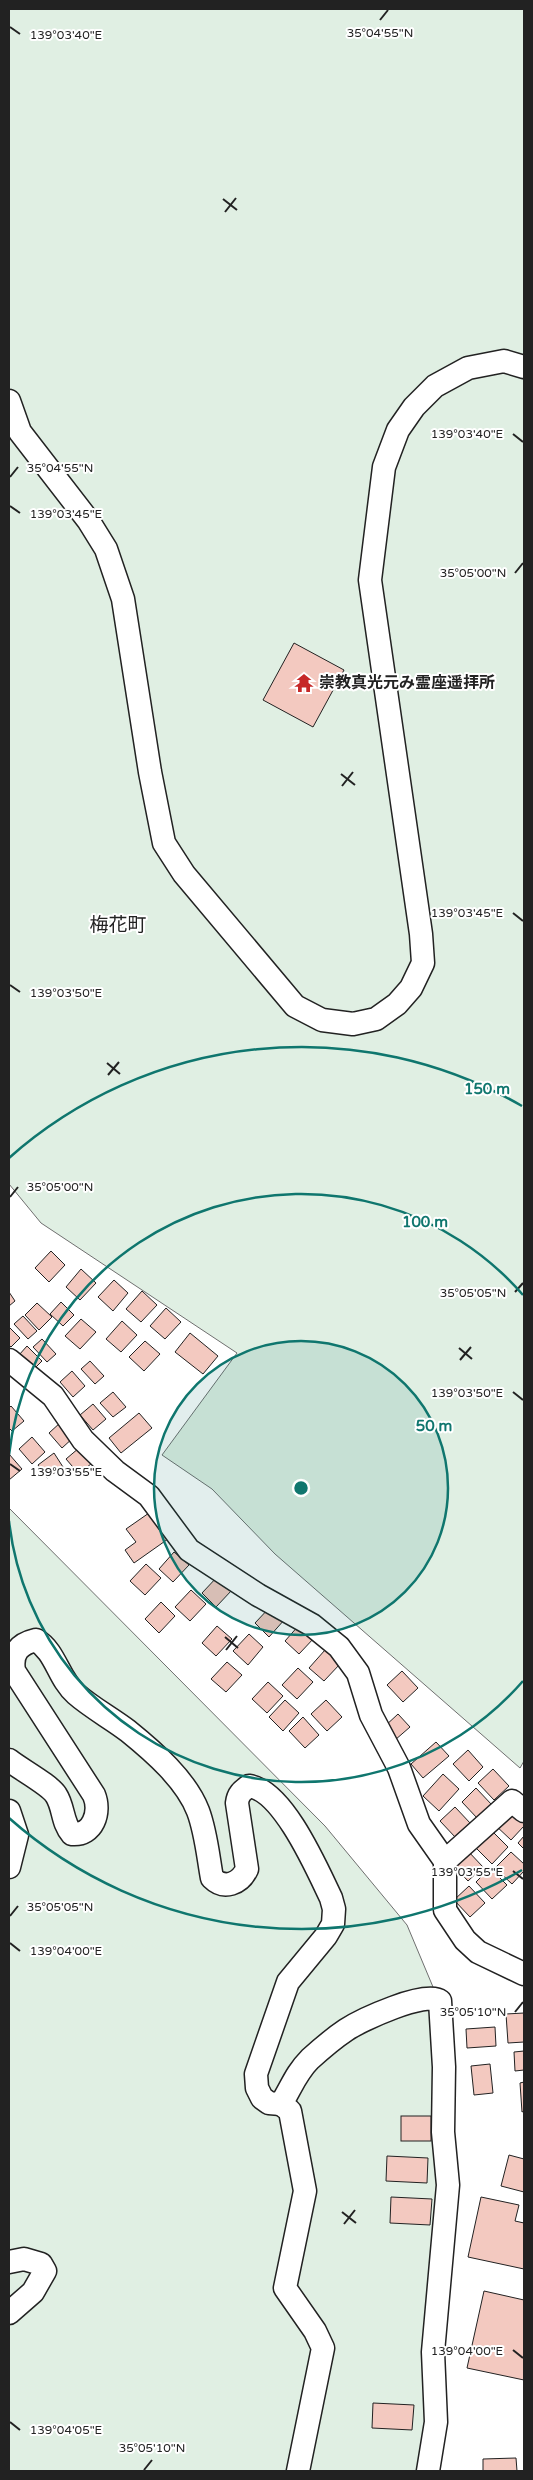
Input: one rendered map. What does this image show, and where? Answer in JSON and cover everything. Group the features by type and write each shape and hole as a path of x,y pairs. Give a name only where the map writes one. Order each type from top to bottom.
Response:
{"street":[{"path":"9,401 20,432 88,520 106,549 123,598 150,772 164,843 184,874 295,1006 322,1020 353,1024 376,1019 397,1004 412,988 423,963 421,934 370,580 384,467 398,430 414,407 435,386 468,368 504,361 524,367"},
{"path":"9,1360 53,1396 83,1440 115,1471 149,1496 189,1550 258,1596 312,1625 339,1647 358,1673 371,1715 399,1768 419,1824 445,1861 445,1910 465,1940 478,1952 524,1974"},
{"path":"9,1760 57,1795 66,1828 72,1834 80,1835 88,1830 97,1814 98,1804 94,1795 14,1670 12,1661 17,1650 24,1643 36,1640 49,1651 64,1682 76,1694 128,1732 171,1772 187,1791 202,1824 212,1878 218,1884 226,1885 237,1881 244,1876 247,1870 237,1804 238,1796 242,1790 249,1786 257,1787 266,1792 298,1831 331,1898 334,1909 333,1924 326,1936 288,1982 256,2074 257,2088 262,2098 270,2103 281,2104 290,2111 305,2192 285,2288 316,2330 323,2348 298,2471"},
{"path":"445,1861 512,1802 524,1811"},
{"path":"9,1811 17,1835 9,1867"},
{"path":"281,2104 289,2092 294,2078 303,2067 347,2029 411,2002 428,1997 435,1997 440,2001 444,2068 444,2132 448,2185 434,2352 436,2422 428,2471"},
{"path":"9,2262 24,2259 41,2264 45,2271 33,2292 9,2313"}],"green space":[{"path":"9,9 524,9 524,1761 520,1768 275,1554 212,1489 162,1455 237,1353 41,1223 9,1184"},
{"path":"9,1508 325,1826 407,1925 441,2006 447,2119 431,2471 9,2471"}],"building":[{"path":"294,643 344,670 313,727 263,700"},
{"path":"51,1251 65,1265 49,1282 35,1268"},
{"path":"81,1269 96,1283 80,1300 66,1287"},
{"path":"114,1280 128,1293 113,1311 98,1297"},
{"path":"142,1291 157,1305 141,1322 126,1309"},
{"path":"9,1292 15,1301 9,1306"},
{"path":"61,1302 74,1315 63,1326 50,1314"},
{"path":"37,1303 52,1317 39,1330 25,1315"},
{"path":"166,1308 181,1322 165,1339 150,1326"},
{"path":"23,1316 37,1331 28,1339 14,1324"},
{"path":"81,1319 96,1332 80,1349 65,1336"},
{"path":"122,1321 137,1335 121,1352 106,1339"},
{"path":"9,1327 20,1338 11,1347 9,1345"},
{"path":"190,1333 218,1356 203,1374 175,1352"},
{"path":"42,1339 56,1354 47,1362 33,1347"},
{"path":"145,1341 160,1354 144,1371 129,1357"},
{"path":"27,1346 42,1361 33,1370 19,1355"},
{"path":"90,1361 104,1376 95,1384 81,1369"},
{"path":"72,1371 85,1386 73,1397 60,1382"},
{"path":"113,1392 126,1407 113,1417 100,1403"},
{"path":"93,1404 106,1419 93,1430 80,1415"},
{"path":"11,1406 24,1421 12,1431 9,1428 9,1408"},
{"path":"139,1413 152,1428 121,1453 109,1438"},
{"path":"61,1422 74,1437 62,1448 49,1433"},
{"path":"32,1437 45,1452 32,1464 19,1449"},
{"path":"79,1448 92,1463 79,1474 66,1459"},
{"path":"54,1453 63,1467 47,1478 38,1465"},
{"path":"9,1454 22,1469 9,1480"},
{"path":"149,1513 168,1539 134,1563 125,1550 136,1542 126,1529"},
{"path":"174,1552 189,1565 173,1582 159,1569"},
{"path":"146,1564 161,1578 145,1595 130,1581"},
{"path":"218,1576 232,1590 216,1607 202,1593"},
{"path":"191,1590 206,1604 190,1621 175,1607"},
{"path":"161,1602 175,1616 159,1633 145,1619"},
{"path":"271,1606 285,1619 269,1637 255,1623"},
{"path":"300,1624 315,1637 299,1654 285,1641"},
{"path":"217,1626 232,1639 216,1656 202,1643"},
{"path":"249,1634 263,1647 248,1665 233,1651"},
{"path":"325,1650 340,1664 324,1681 309,1668"},
{"path":"227,1662 242,1675 226,1692 211,1679"},
{"path":"298,1668 313,1682 297,1699 282,1685"},
{"path":"402,1671 418,1688 403,1702 387,1685"},
{"path":"268,1682 283,1696 267,1713 252,1699"},
{"path":"285,1700 299,1713 283,1731 269,1717"},
{"path":"326,1700 342,1717 327,1731 311,1714"},
{"path":"398,1714 410,1727 395,1740 384,1727"},
{"path":"303,1717 319,1735 305,1748 289,1731"},
{"path":"436,1742 449,1756 423,1778 411,1764"},
{"path":"468,1750 483,1767 469,1781 453,1764"},
{"path":"493,1769 509,1786 494,1800 478,1783"},
{"path":"443,1774 459,1789 439,1811 423,1796"},
{"path":"476,1788 492,1805 478,1819 462,1802"},
{"path":"455,1807 471,1824 456,1838 440,1821"},
{"path":"510,1807 524,1821 524,1826 511,1840 494,1824"},
{"path":"492,1831 508,1847 492,1864 476,1848"},
{"path":"524,1836 524,1849 518,1843"},
{"path":"467,1850 483,1867 468,1881 452,1864"},
{"path":"511,1852 524,1864 524,1871 512,1884 495,1868"},
{"path":"490,1868 507,1885 492,1899 476,1882"},
{"path":"469,1886 485,1903 470,1917 454,1900"},
{"path":"524,2013 524,2042 508,2043 506,2014"},
{"path":"495,2027 496,2046 467,2048 466,2029"},
{"path":"524,2051 524,2070 515,2071 514,2052"},
{"path":"490,2064 493,2093 474,2095 471,2066"},
{"path":"524,2082 524,2111 522,2112 520,2083"},
{"path":"401,2116 431,2116 431,2141 401,2141"},
{"path":"509,2155 524,2159 524,2192 501,2186"},
{"path":"387,2156 428,2158 427,2183 386,2181"},
{"path":"391,2197 432,2199 430,2225 390,2223"},
{"path":"481,2197 519,2205 515,2221 524,2223 524,2269 468,2257"},
{"path":"484,2291 524,2300 524,2380 467,2368"},
{"path":"373,2403 414,2405 412,2430 372,2428"},
{"path":"516,2458 517,2471 483,2471 483,2459"}],"place":[{"name":"崇教真光元み霊座遥拝所","path":"304,683"}],"district":[{"name":"梅花町","path":"118,925"}]}
